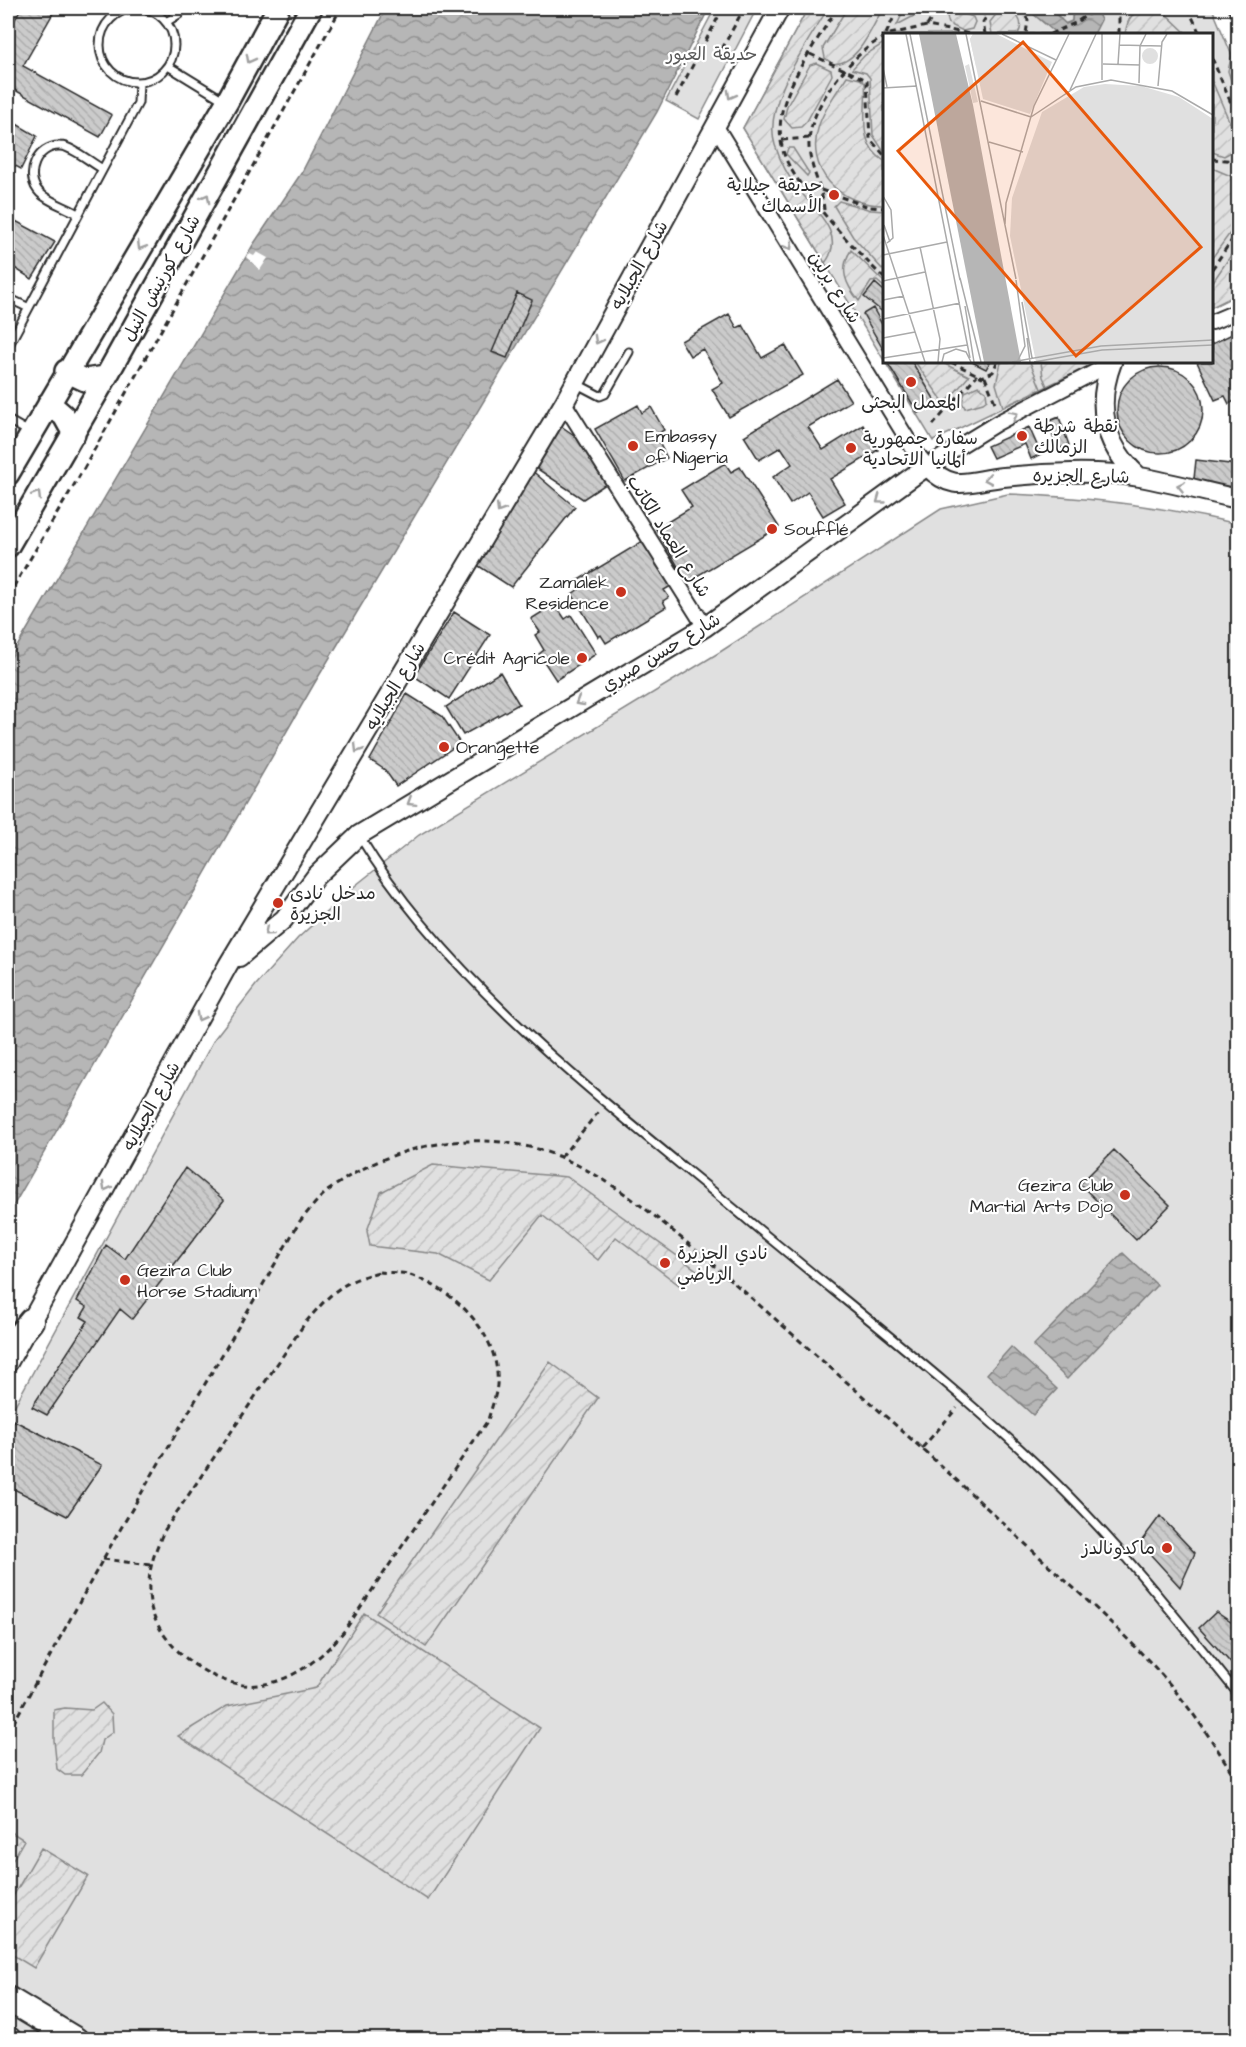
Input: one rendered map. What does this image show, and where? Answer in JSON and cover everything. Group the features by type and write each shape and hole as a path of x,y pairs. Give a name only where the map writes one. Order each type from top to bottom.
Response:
{"highway":[{"path":"8,1349 31,1321"},
{"path":"8,1999 76,2040"}],"main road":[{"name":"شارع كورنيش النيل","path":"8,474 66,371 227,102 278,8"},
{"name":"شارع كورنيش النيل","path":"8,546 74,434 311,8"},
{"path":"66,371 85,380 106,377"},
{"path":"49,403 64,416 74,434"}],"street":[{"name":"شارع الجبلايه","path":"8,1363 228,966 564,403 780,8"},
{"path":"1236,8 1239,13"},
{"name":"شارع برلين","path":"715,125 914,450 927,466"},
{"path":"1213,322 1239,311"},
{"name":"شارع حسن صبري","path":"228,966 284,919 316,876 359,835 705,627 927,466 997,423 1111,363"},
{"path":"1113,363 1102,398 1107,434 1115,450 1139,477"},
{"name":"شارع العماد الكاتب","path":"564,403 705,627"},
{"name":"شارع الجزيره","path":"927,466 941,479 955,484 1024,475 1100,474 1139,477 1239,499"}],"lane":[{"path":"166,22 183,8"},
{"path":"133,9 151,11 166,22 174,44 168,66 154,78 139,82 119,77 106,64 101,47 104,29 116,15 133,9"},
{"path":"168,66 227,102"},
{"path":"8,347 76,213 138,103 139,82"},
{"path":"76,213 40,193 34,184 32,172 35,161 42,152 52,147 63,146 101,168"},
{"path":"8,298 27,307"},
{"path":"575,382 600,396 605,394 629,352"},
{"path":"8,420 31,433"},
{"path":"359,835 373,859 455,962 504,1011 607,1102 964,1400 1055,1482 1153,1587 1239,1694"}],"path":[{"path":"8,596 89,460 341,8"},
{"path":"676,97 723,8"},
{"path":"722,49 744,8"},
{"path":"837,8 783,105 780,125 782,140 789,165 824,212 883,276"},
{"path":"888,33 898,8"},
{"path":"927,26 938,8"},
{"path":"975,8 986,15"},
{"path":"985,33 983,22 992,8"},
{"path":"1020,8 1028,20 1026,33"},
{"path":"1052,33 1097,8"},
{"path":"1119,8 1119,33"},
{"path":"1188,8 1200,33"},
{"path":"896,33 927,26 965,33"},
{"path":"824,212 821,190 811,161 809,138 819,111 843,71 859,54 883,38"},
{"path":"810,54 843,71 862,76 868,81 870,139 883,153"},
{"path":"1213,60 1239,120"},
{"path":"782,140 809,138"},
{"path":"1213,159 1239,161"},
{"path":"821,190 869,207 883,208"},
{"path":"1213,268 1239,231"},
{"path":"953,363 985,377 993,372 997,363"},
{"path":"933,424 977,375"},
{"path":"985,377 996,405"},
{"path":"561,1157 607,1102"},
{"path":"8,1732 103,1559 278,1254 300,1221 328,1191 362,1169 399,1154 439,1143 480,1140 522,1145 561,1157 619,1190 670,1229 922,1448 1122,1632 1169,1684 1200,1724 1239,1783"},
{"path":"380,1272 406,1274 436,1287 461,1306 484,1332 495,1356 497,1385 488,1420 345,1630 328,1651 311,1663 279,1680 257,1685 230,1683 205,1673 185,1658 163,1632 150,1604 150,1565 164,1531 305,1323 326,1299 352,1279 380,1272"},
{"path":"922,1448 964,1400"},
{"path":"103,1559 150,1565"},
{"path":"1233,1774 1239,1771"}],"green space":[{"name":"حديقة العبور","path":"715,8 757,8 699,119 666,101"},
{"name":"حديقة جيلاية الأسماك","path":"808,8 1212,8 1238,70 1238,294 1213,306 1213,33 883,33 883,358 743,128"},
{"path":"808,8 828,8 789,74 775,111 773,128 775,145 786,172 818,212 830,232 831,252 825,263 743,128"},
{"path":"847,8 883,8 864,43 857,51 850,58 833,64 825,58 823,48"},
{"path":"905,8 929,8 897,25"},
{"path":"1049,8 1073,8 1072,21 1064,24 1056,12"},
{"path":"954,10 973,17 975,22 972,29 963,31 949,24 947,17"},
{"path":"1003,10 1016,15 1021,25 1018,33 992,33 990,22 998,12"},
{"path":"1150,10 1166,14 1186,33 1125,33 1132,16 1139,11"},
{"path":"883,44 883,150 873,135 870,78 866,73 852,69 865,55"},
{"path":"1232,54 1238,70 1238,102 1228,71"},
{"path":"816,63 831,70 832,75 807,121 801,127 792,128 784,119 787,106 810,65"},
{"path":"847,76 860,79 865,83 866,135 869,145 883,160 883,205 868,204 840,192 821,170 816,141 819,125"},
{"path":"1213,83 1237,139 1235,150 1224,156 1213,152"},
{"path":"788,148 793,148 809,173 807,176 786,154"},
{"path":"1213,168 1238,179 1238,222 1213,257"},
{"path":"839,201 883,211 883,270 853,237 834,206"},
{"path":"1238,245 1238,294 1213,306 1213,282"},
{"path":"851,250 883,281 883,286 877,281 871,282 859,301 850,289 845,276 847,257"},
{"path":"886,363 1096,363 933,441"},
{"path":"916,363 943,363 969,376 945,404"},
{"path":"1001,363 1030,363 1041,389 1003,407 996,384"},
{"path":"1041,363 1096,363 1047,386"},
{"path":"978,386 986,391 987,400 965,408 962,402 965,392"},
{"name":"نادي الجزيرة الرياضي","path":"1008,494 1124,503 1238,524 1238,2039 8,2040 8,1418 215,1038 256,985 298,938 356,885 419,835 720,652 941,509"},
{"path":"433,1165 567,1177 698,1271 683,1288 616,1237 598,1260 542,1215 489,1280 438,1254 370,1246 367,1231 381,1192"},
{"path":"550,1362 598,1398 426,1647 376,1613"},
{"path":"364,1613 540,1728 428,1900 178,1736 227,1706 316,1688"},
{"path":"102,1703 112,1714 113,1732 102,1740 99,1753 81,1775 65,1775 57,1769 54,1710 65,1708 92,1710"},
{"path":"8,1830 24,1840 8,1868"},
{"path":"41,1848 88,1876 34,1968 8,1952 8,1905"}],"water":[{"path":"386,8 709,8 657,112 314,684 8,1215 8,662 253,245 302,172"},
{"path":"1026,8 1049,8 1066,24 1072,21 1073,8 1095,8 1101,20 1094,33 1056,33"},
{"path":"1123,1253 1157,1285 1067,1379 1033,1346"},
{"path":"1011,1347 1057,1389 1033,1415 987,1374"},
{"path":"1231,1537 1238,1537 1238,1600 1235,1601"}],"pier":[{"path":"257,252 268,258 260,270 246,257 248,253 254,256"}],"building":[{"path":"21,8 56,8 23,66 112,115 100,137 13,89 8,99 8,33"},
{"path":"156,8 170,8 167,13"},
{"path":"8,119 37,136 21,169 8,162"},
{"path":"8,217 55,242 32,279 8,264"},
{"path":"875,283 883,290 883,312 864,297"},
{"path":"517,293 532,300 507,358 492,352"},
{"path":"873,308 883,326 883,349 863,314"},
{"path":"729,314 737,328 743,325 762,358 785,345 803,375 729,417 712,389 723,383 703,349 690,356 681,341"},
{"path":"1234,333 1238,342 1238,399 1229,404 1225,396 1215,400 1197,363 1213,363 1213,344"},
{"name":"المعمل البحثى","path":"888,363 913,363 936,402 918,413"},
{"path":"974,363 989,363 986,369"},
{"path":"1160,367 1177,370 1191,379 1200,393 1203,410 1200,427 1191,441 1177,450 1160,453 1143,450 1129,441 1120,427 1117,410 1120,393 1129,379 1143,370"},
{"name":"سفارة جمهورية ألمانيا الاتحادية","path":"837,379 851,401 808,427 823,450 863,425 878,450 830,479 845,503 823,516 808,492 790,504 773,477 792,464 781,447 759,460 744,436"},
{"name":"Embassy of Nigeria","path":"638,405 642,413 651,407 664,430 655,435 667,458 625,481 595,429"},
{"path":"1059,417 1069,445 1058,449 1047,422"},
{"path":"561,426 584,442 609,482 583,499 536,468"},
{"name":"نقطة شرطة الزمالك","path":"1029,427 1041,454 1031,459 1025,444 993,458 987,446"},
{"path":"1196,460 1238,465 1236,493 1193,488"},
{"path":"725,463 731,472 740,467 779,527 687,582 656,529 692,507 681,490"},
{"path":"530,469 575,507 511,587 471,561"},
{"name":"Zamalek Residence","path":"643,541 671,586 664,590 669,597 663,601 666,607 606,643 601,635 598,637 572,594 579,589 575,582"},
{"path":"555,604 565,619 571,615 596,654 556,680 539,654 544,650 535,635 540,632 531,619"},
{"path":"454,612 490,635 449,699 414,676"},
{"path":"500,672 519,704 463,735 446,707"},
{"path":"407,694 442,716 460,743 396,786 385,770 370,760"},
{"name":"Gezira Club Martial Arts Dojo","path":"1114,1150 1170,1205 1136,1240 1080,1184"},
{"name":"Gezira Club Horse Stadium","path":"185,1168 224,1200 132,1319 120,1309 47,1415 32,1407 88,1321 81,1317 87,1307 77,1301 106,1245 125,1259"},
{"path":"13,1420 102,1465 67,1516 8,1486 8,1433"},
{"name":"ماكدونالدز","path":"1160,1516 1195,1553 1180,1587 1140,1543"},
{"path":"1216,1612 1238,1627 1238,1671 1199,1628"}],"place":[{"name":"حديقة جيلاية الأسماك","path":"834,195"},
{"name":"المعمل البحثى","path":"911,382"},
{"name":"نقطة شرطة الزمالك","path":"1022,436"},
{"name":"Embassy of Nigeria","path":"633,446"},
{"name":"سفارة جمهورية ألمانيا الاتحادية","path":"851,448"},
{"name":"Soufflé","path":"772,529"},
{"name":"Zamalek Residence","path":"621,592"},
{"name":"Crédit Agricole","path":"582,658"},
{"name":"Orangette","path":"444,747"},
{"name":"مدخل نادى الجزيرة","path":"278,903"},
{"name":"Gezira Club Martial Arts Dojo","path":"1125,1195"},
{"name":"نادي الجزيرة الرياضي","path":"665,1263"},
{"name":"Gezira Club Horse Stadium","path":"125,1280"},
{"name":"ماكدونالدز","path":"1167,1548"}]}
